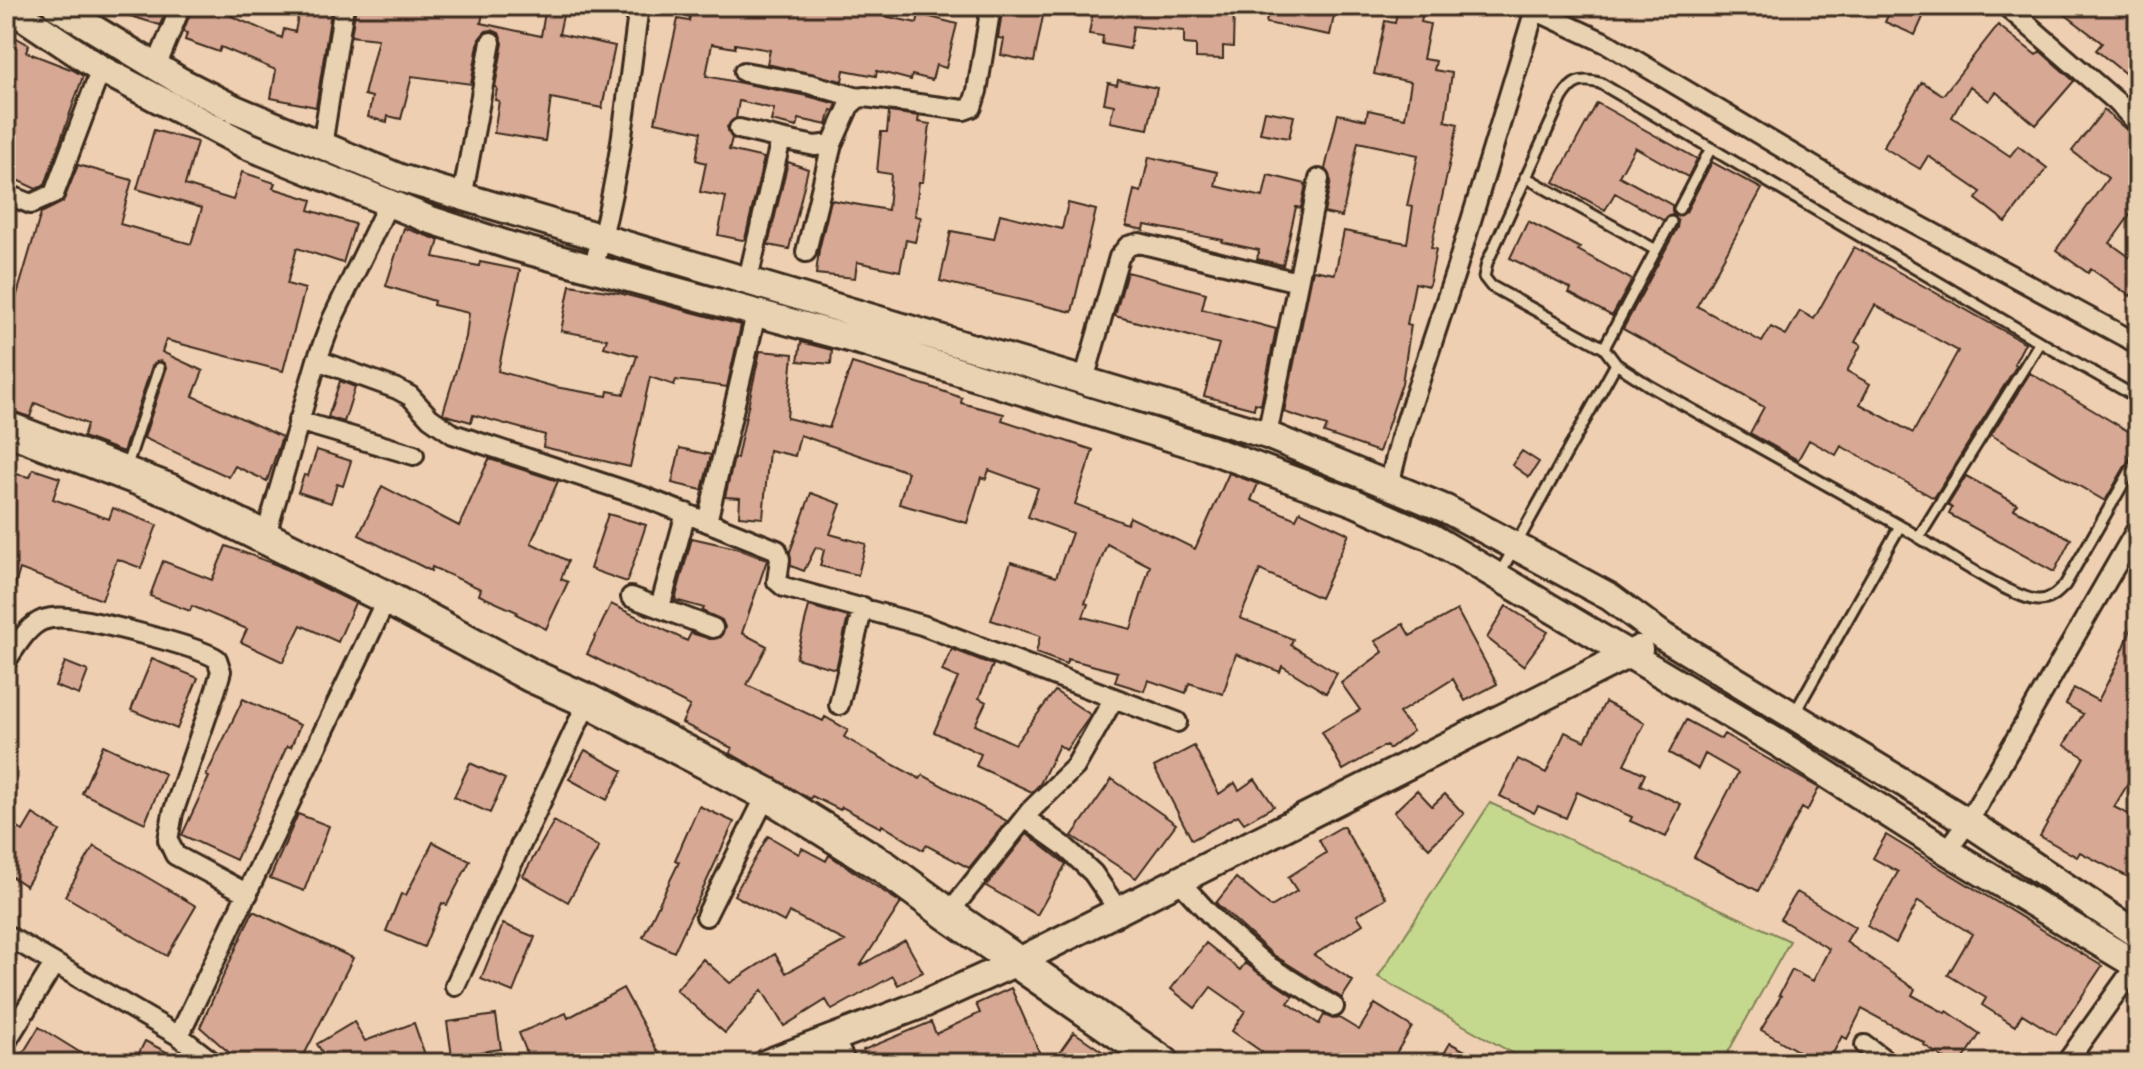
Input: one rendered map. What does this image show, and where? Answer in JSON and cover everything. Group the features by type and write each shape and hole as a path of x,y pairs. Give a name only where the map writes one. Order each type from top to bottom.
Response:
{"highway":[{"path":"6,428 171,491 387,598 532,676 588,701 767,794 847,842 1163,1063"}],"street":[{"path":"7,6 101,69 246,145 388,204 511,246 867,343 1211,450 1353,502 1431,537 1778,743 1947,851 2137,965 2066,1063"},
{"path":"56,6 156,67 235,109 400,178 1267,435 1446,509 1610,597 1664,637 1968,822 2138,935"},
{"path":"156,67 181,6"},
{"path":"322,146 344,6"},
{"path":"593,267 603,238 639,6"},
{"path":"744,72 810,84 858,98 964,110 972,107 977,91 991,6"},
{"path":"2006,6 2117,102 2138,124"},
{"path":"1389,485 1401,437 1456,270 1532,8 1608,44 1846,186 2138,344"},
{"path":"462,198 491,42"},
{"path":"6,194 31,204 54,194 101,69"},
{"path":"806,252 832,144 844,113 858,98"},
{"path":"739,129 815,146 832,144"},
{"path":"747,283 781,139"},
{"path":"1267,435 1319,179"},
{"path":"265,538 317,360 332,320 388,204"},
{"path":"1084,380 1119,257 1128,246 1139,243 1298,282"},
{"path":"707,522 756,314"},
{"path":"317,360 410,396 430,418 453,434 686,513 777,550 780,559 776,576 780,585 922,625 1177,722"},
{"path":"298,421 414,455"},
{"path":"660,607 686,513"},
{"path":"1947,851 1968,822 2131,556 2138,527"},
{"path":"631,597 713,628"},
{"path":"179,1036 387,598"},
{"path":"839,705 863,607"},
{"path":"6,661 32,626 55,617 137,634 206,653 217,659 221,671 173,813 168,840 175,855 248,894"},
{"path":"767,1063 926,1003 1017,962 1664,637"},
{"path":"948,914 1025,818 1075,767 1114,698"},
{"path":"455,986 588,701"},
{"path":"706,916 767,794"},
{"path":"1025,818 1064,846 1093,873 1119,911"},
{"path":"1179,881 1217,922 1265,964 1334,1007"},
{"path":"6,935 179,1036 214,1063"},
{"path":"6,1042 54,964"},
{"path":"833,1037 846,1063"},
{"path":"1865,1045 1889,1063"}],"lane":[{"path":"2138,398 1600,83 1578,81 1569,86 1525,177 1487,263 1484,277 1491,286 1604,348 1616,364 1650,386 1992,581 2029,599 2053,597 2065,585 2138,458"},
{"path":"1679,209 1711,148"},
{"path":"1525,177 1656,250"},
{"path":"1604,348 1671,222"},
{"path":"1919,537 2040,342"},
{"path":"1499,575 1616,364"},
{"path":"125,472 159,368"},
{"path":"1794,715 1900,526"}],"green space":[{"path":"1490,803 1790,941 1722,1063 1530,1063 1378,977"}],"building":[{"path":"111,6 168,6 160,25 111,10"},
{"path":"193,6 235,6 231,16 282,38 284,29 295,32 300,6 332,6 316,107 271,98 276,70 221,47 219,52 185,40 187,33 183,32"},
{"path":"356,6 435,11 436,6 483,13 481,23 541,36 546,6 565,6 559,34 615,46 602,108 551,98 545,141 494,133 499,101 495,100 495,87 503,43 499,33 492,30 486,31 479,39 471,84 412,76 401,119 388,116 387,122 368,117 372,97 364,95 378,39 351,36"},
{"path":"692,6 847,6 917,23 919,14 957,24 946,68 936,65 932,80 912,75 911,80 877,71 876,76 844,70 842,81 767,64 770,50 712,44 706,76 837,104 834,111 831,110 827,125 799,119 797,127 771,121 774,109 739,101 736,118 727,127 732,138 729,150 764,158 745,239 742,240 718,235 726,197 700,192 706,163 696,160 701,132 655,122 678,19 689,21"},
{"path":"1003,6 1045,6 1034,62 1001,55 1004,39 998,38"},
{"path":"1094,6 1234,6 1233,47 1223,46 1223,59 1196,58 1196,45 1184,44 1184,31 1133,26 1130,49 1102,44 1103,36 1089,34"},
{"path":"1269,6 1336,6 1330,35 1266,23"},
{"path":"1398,6 1424,6 1421,22 1430,24 1423,59 1436,61 1434,70 1452,73 1445,121 1458,124 1431,248 1436,249 1429,286 1415,283 1407,324 1411,325 1402,383 1379,452 1324,433 1327,426 1284,412 1313,270 1335,274 1344,231 1407,243 1413,207 1407,206 1418,155 1358,142 1342,217 1324,213 1331,181 1325,169 1338,114 1366,120 1368,110 1405,118 1411,82 1374,74 1385,21 1395,23"},
{"path":"1892,6 1928,6 1915,35 1885,22"},
{"path":"2054,6 2138,6 2138,84 2096,50 2102,43"},
{"path":"1998,25 2036,55 2040,51 2074,81 2036,125 1996,92 1989,101 1970,86 1952,117 2010,156 2018,146 2047,168 2006,222 1976,199 1981,192 1928,156 1920,169 1883,147 1922,82 1943,95"},
{"path":"6,32 29,45 26,52 83,76 45,185 36,189 6,175"},
{"path":"1118,80 1157,88 1148,129 1110,122 1114,105 1104,103 1108,83 1117,85"},
{"path":"1597,103 1697,159 1688,177 1635,147 1619,176 1672,205 1676,216 1686,212 1712,162 1762,189 1697,306 1762,342 1771,327 1786,335 1800,311 1814,319 1854,247 2025,343 2014,364 2017,365 1934,498 1841,446 1836,455 1809,440 1798,460 1750,433 1764,407 1623,329 1678,221 1672,215 1663,220 1615,193 1605,210 1554,182","holes":["1875,305 1958,351 1913,433 1860,404 1870,384 1847,371 1861,345 1855,342"]},
{"path":"2104,110 2137,136 2126,150 2138,161 2138,204 2110,243 2138,263 2138,285 2130,296 2091,269 2088,273 2056,250 2108,178 2072,151"},
{"path":"1265,111 1294,116 1289,138 1260,133"},
{"path":"889,112 919,116 918,122 930,124 923,182 919,182 915,216 921,217 915,242 906,240 900,271 857,262 855,278 816,274 831,200 888,210 891,174 877,172 881,132 887,132"},
{"path":"154,130 197,142 185,185 233,200 242,172 275,183 273,188 312,200 309,210 355,224 343,263 297,248 287,284 305,289 283,371 166,340 162,352 203,371 193,396 282,437 267,481 235,466 229,477 144,438 166,370 161,361 152,366 123,452 83,437 87,424 35,403 30,417 6,409 6,332 41,213 63,202 78,165 132,180 120,224 191,244 202,208 137,189"},
{"path":"1149,157 1218,172 1215,186 1263,197 1268,175 1306,184 1301,208 1296,207 1283,265 1257,259 1259,250 1223,240 1145,225 1144,230 1126,226 1134,190 1141,192"},
{"path":"788,162 808,169 789,249 768,245"},
{"path":"1068,203 1096,210 1072,312 940,281 951,231 994,239 1000,214 1062,229"},
{"path":"1528,221 1632,280 1612,316 1569,293 1571,289 1510,258"},
{"path":"404,228 439,240 434,257 520,270 498,371 555,387 607,396 608,391 624,394 637,356 604,347 607,339 561,331 570,285 619,293 741,325 727,387 676,380 674,385 650,377 630,467 543,447 545,435 473,415 471,422 446,415 443,413 466,337 469,313 433,305 434,301 386,286"},
{"path":"1127,272 1206,293 1202,309 1276,329 1261,405 1255,403 1254,409 1204,396 1219,344 1115,316"},
{"path":"801,342 832,350 831,364 798,361"},
{"path":"760,351 793,354 787,418 829,428 852,363 931,387 962,398 961,403 1004,414 1002,420 1093,450 1075,504 1127,524 1130,517 1195,549 1229,473 1258,484 1251,500 1296,519 1300,511 1349,534 1320,598 1260,570 1240,618 1293,639 1291,645 1337,673 1326,693 1282,666 1280,672 1236,654 1223,694 1189,683 1186,693 1148,680 1144,691 1115,682 1118,672 1068,659 1066,664 1036,653 1040,636 991,620 1011,562 1056,577 1072,533 1028,517 1038,488 989,470 986,479 981,477 967,523 899,504 908,472 800,435 795,456 769,450 763,518 739,516 740,498 725,497 734,458 737,458","holes":["1107,544 1150,566 1131,629 1083,617 1088,604 1085,603"]},
{"path":"2030,373 2138,437 2138,448 2105,501 1991,435"},
{"path":"340,381 355,387 344,422 328,417"},
{"path":"680,448 711,455 702,490 672,483"},
{"path":"317,450 351,461 343,486 337,484 331,503 298,492 304,475 308,476"},
{"path":"1522,451 1539,462 1529,477 1512,465"},
{"path":"489,459 558,481 531,543 568,561 561,579 568,582 546,629 479,595 481,589 432,567 431,571 359,535 382,486 459,526"},
{"path":"33,469 60,478 53,499 109,519 113,508 157,525 141,568 117,559 102,600 20,569 10,601 6,600 6,532 14,511 6,510 6,472 30,477"},
{"path":"1966,476 2017,504 2014,509 2071,539 2054,572 1949,514 1952,508 1948,505"},
{"path":"811,493 841,504 830,534 866,544 858,575 820,566 824,550 816,547 804,571 791,566 790,552"},
{"path":"608,514 646,525 627,582 590,569"},
{"path":"692,538 736,548 767,560 742,633 767,646 747,685 823,721 825,717 848,730 844,737 870,752 920,779 923,775 1007,821 969,868 926,845 923,850 882,825 881,828 842,807 840,810 812,796 810,799 730,753 732,748 682,723 690,706 587,654 611,604 687,641 691,633 710,639 721,637 725,627 722,620 702,611 704,608 675,600"},
{"path":"226,546 277,565 355,603 338,642 301,625 283,662 241,642 247,629 192,606 190,611 150,596 163,561 212,580"},
{"path":"809,606 848,617 836,669 796,658"},
{"path":"1506,606 1548,632 1523,666 1487,638"},
{"path":"1457,610 1497,684 1465,701 1453,679 1399,713 1413,731 1389,749 1386,745 1343,770 1322,732 1360,710 1341,683 1383,652 1375,641 1403,624 1410,636"},
{"path":"2138,611 2138,767 2114,807 2138,819 2138,879 2128,877 2080,852 2077,857 2040,836 2084,757 2064,745 2083,714 2066,704 2074,688 2098,701 2119,660"},
{"path":"952,649 993,665 979,698 986,702 975,725 1015,744 1055,691 1091,715 1066,750 1059,745 1040,784 1032,792 976,766 981,754 934,732 958,678 942,671"},
{"path":"152,659 198,678 177,729 131,710"},
{"path":"65,662 88,671 79,695 55,686"},
{"path":"243,699 300,725 291,747 287,746 236,860 182,835"},
{"path":"1605,702 1645,723 1624,764 1645,774 1640,785 1681,804 1666,837 1630,821 1632,817 1577,792 1566,818 1538,806 1534,813 1500,796 1518,759 1546,773 1565,732 1585,741"},
{"path":"1686,720 1721,739 1724,734 1819,788 1807,811 1802,808 1758,891 1694,857 1738,773 1705,754 1698,769 1669,753"},
{"path":"103,745 165,774 145,823 82,793"},
{"path":"1194,746 1219,794 1235,783 1239,790 1255,779 1274,806 1244,823 1238,815 1192,840 1154,767"},
{"path":"585,750 623,771 607,800 569,779"},
{"path":"470,763 505,779 490,813 454,797"},
{"path":"1112,779 1176,824 1136,878 1072,836"},
{"path":"1417,790 1432,806 1445,794 1464,814 1429,848 1394,812"},
{"path":"699,806 734,822 674,952 643,937 679,862 675,860"},
{"path":"33,814 60,831 26,886 6,873 6,821 23,831"},
{"path":"298,814 329,826 304,891 270,878"},
{"path":"554,821 599,847 568,902 523,876"},
{"path":"1343,826 1386,898 1357,915 1363,924 1314,955 1353,981 1342,998 1272,954 1216,903 1236,878 1271,907 1297,891 1288,877 1326,853 1319,840"},
{"path":"1027,834 1066,864 1037,915 986,886"},
{"path":"1886,835 2102,966 2056,1035 2022,1014 2015,1026 1982,1005 1986,998 1948,975 1972,934 1918,901 1896,943 1867,926 1898,872 1873,858"},
{"path":"768,836 799,854 802,848 826,861 829,855 901,903 860,966 905,940 923,972 898,985 893,976 832,1010 826,1000 784,1026 762,990 725,1033 676,990 703,959 730,983 775,954 786,973 845,941 789,912 784,922 734,895"},
{"path":"433,842 470,861 447,905 442,903 424,947 386,931 401,894 406,895"},
{"path":"94,846 196,906 167,956 65,896"},
{"path":"1797,892 1855,927 1846,942 1915,989 1912,995 1945,1013 1947,1011 1980,1034 1961,1063 1951,1063 1925,1043 1862,1009 1847,1039 1842,1036 1828,1063 1819,1063 1761,1030 1792,970 1813,981 1829,949 1780,919"},
{"path":"253,911 353,958 300,1063 241,1063 200,1027"},
{"path":"503,924 535,937 513,992 481,979"},
{"path":"1206,943 1240,970 1245,963 1293,996 1288,1003 1319,1024 1324,1015 1339,1018 1359,1030 1375,1004 1412,1027 1390,1063 1267,1063 1258,1057 1262,1052 1232,1031 1245,1011 1211,987 1195,1008 1171,989"},
{"path":"623,988 659,1054 643,1063 531,1063 519,1033 566,1013 568,1018"},
{"path":"1011,988 1044,1063 867,1063 863,1050 931,1022 936,1034 980,1013 976,1004"},
{"path":"496,1015 501,1049 452,1056 447,1022"},
{"path":"354,1022 365,1041 414,1023 425,1055 402,1063 329,1063 317,1044"},
{"path":"39,1027 97,1063 17,1063"},
{"path":"1074,1032 1119,1063 1052,1063"},
{"path":"145,1041 188,1063 134,1063"},
{"path":"1450,1043 1488,1063 1439,1063"}]}
